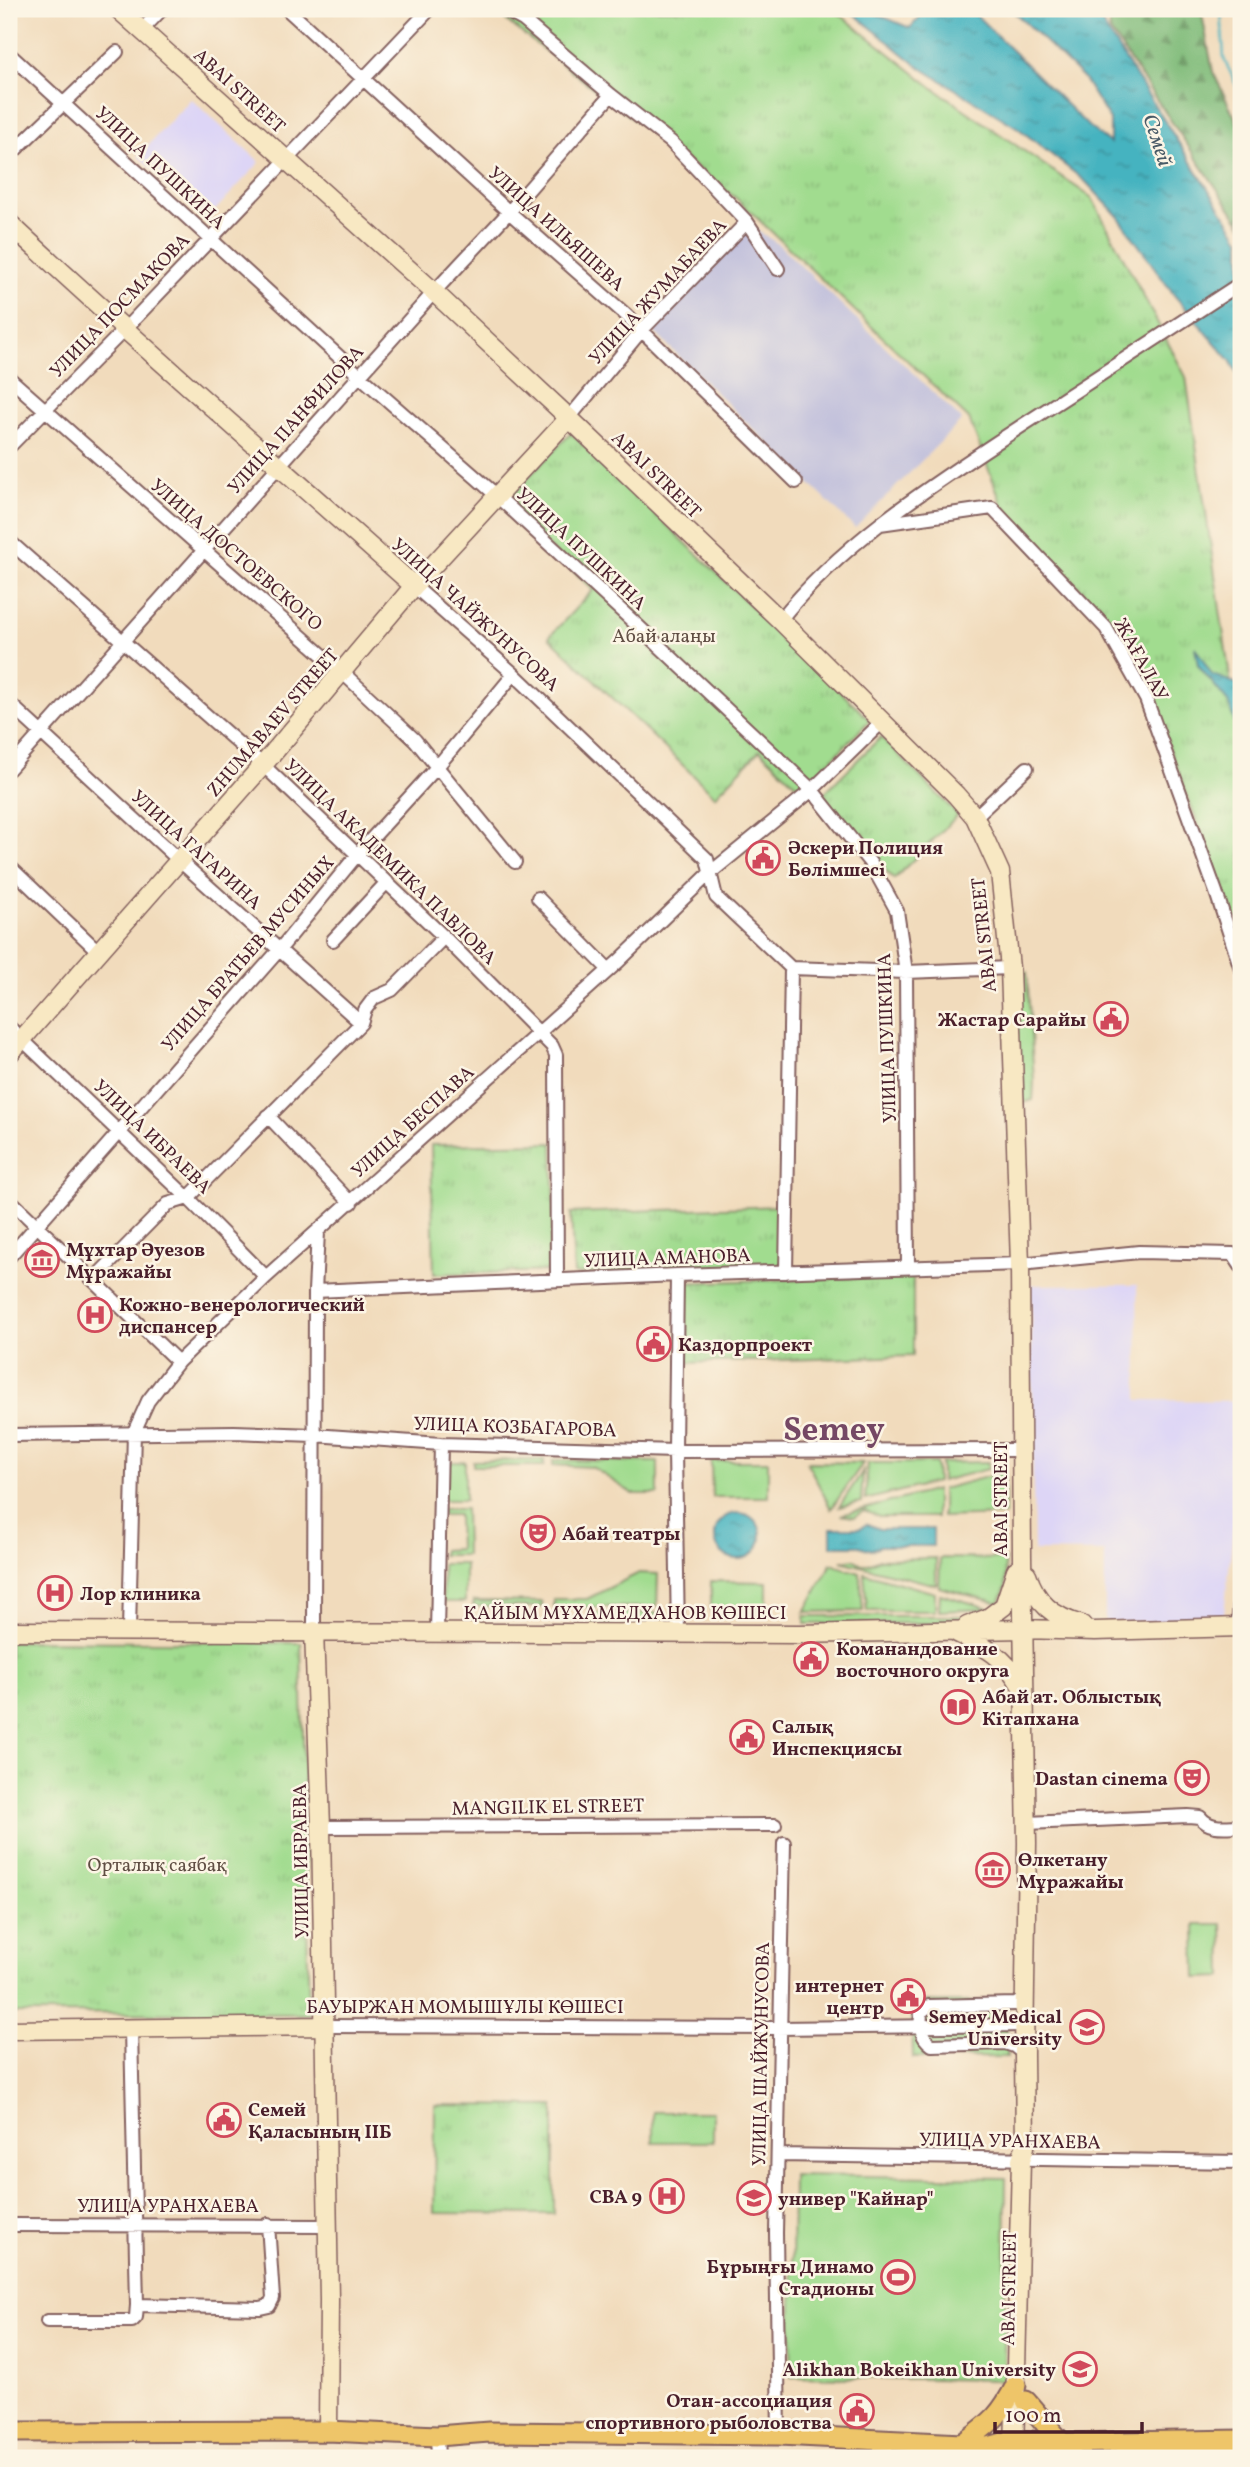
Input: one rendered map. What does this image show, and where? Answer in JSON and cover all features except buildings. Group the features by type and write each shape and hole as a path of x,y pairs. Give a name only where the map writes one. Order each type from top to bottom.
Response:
{"main road":[{"path":"959,2451 1021,2393 1062,2443"},
{"path":"9,2432 328,2431 437,2437 489,2432 779,2435 917,2443 959,2451 989,2446 1047,2458"},
{"path":"1020,2451 1062,2443 1241,2440"},
{"path":"1156,2458 1241,2457"}],"street":[{"name":"ABAI STREET","path":"118,9 434,292 780,620 956,795 975,817 1000,872 1010,968 1020,1264 1027,1823 1024,2054 1026,2156 1020,2451"},
{"path":"142,30 162,9"},
{"name":"УЛИЦА ИЛЬЯШЕВА","path":"287,9 625,314 796,482"},
{"name":"УЛИЦА ПОСМАКОВА","path":"9,447 124,331 430,9"},
{"path":"503,9 523,20 671,142 747,222 778,269"},
{"path":"9,156 117,52"},
{"name":"УЛИЦА ПУШКИНА","path":"9,54 360,376 496,495 812,790 872,864 897,911 906,972 908,1268"},
{"name":"УЛИЦА ПАНФИЛОВА","path":"9,769 611,95"},
{"name":"УЛИЦА ЖУМАБАЕВА","path":"569,418 641,331 747,222"},
{"name":"УЛИЦА ЧАЙЖУНУСОВА","path":"9,223 124,331 514,674 707,859 716,897 791,968"},
{"path":"780,620 802,592 880,524 969,460 1241,283"},
{"name":"УЛИЦА ДОСТОЕВСКОГО","path":"9,378 415,740 515,862"},
{"name":"ZHUMABAEV STREET","path":"9,1054 15,1033 99,952 343,673 414,586 569,418"},
{"name":"ЖАҒАЛАУ","path":"880,524 992,508 1106,628 1146,699 1216,892 1241,970"},
{"name":"УЛИЦА АКАДЕМИКА ПАВЛОВА","path":"9,541 263,765 444,937 552,1046 556,1055 557,1280"},
{"name":"УЛИЦА БРАТЬЕВ МУСИНЫХ","path":"9,1257 279,949 356,856 437,767 514,674"},
{"name":"УЛИЦА ГАГАРИНА","path":"9,703 361,1023"},
{"name":"УЛИЦА БЕСПАВА","path":"129,1630 134,1432 148,1401 178,1362 266,1277 351,1203 710,873 812,790 882,722"},
{"path":"975,817 1027,768"},
{"path":"9,866 99,952"},
{"path":"333,940 387,882"},
{"path":"538,898 608,969"},
{"path":"94,1279 168,1204 188,1198 361,1023 365,1010 374,999 392,990 444,937"},
{"path":"786,1272 791,968 906,972 1010,968"},
{"name":"УЛИЦА ИБРАЕВА","path":"15,1033 188,1198 266,1277"},
{"path":"268,1116 351,1203"},
{"path":"9,1199 178,1362"},
{"name":"УЛИЦА ИБРАЕВА","path":"318,1232 315,1290 314,1631 321,1827 329,2300 328,2431"},
{"name":"УЛИЦА АМАНОВА","path":"315,1290 1020,1264 1139,1252 1233,1254 1241,1266"},
{"path":"677,1275 675,1451 678,1634"},
{"name":"УЛИЦА КОЗБАГАРОВА","path":"9,1435 90,1436 134,1432 314,1435 441,1444 675,1451 1021,1450"},
{"path":"437,1632 441,1444"},
{"path":"1022,1557 1035,1596 1047,1609 1065,1620 1089,1626 1096,1631"},
{"path":"956,1631 988,1618 1004,1606 1022,1557"},
{"path":"1240,1627 1241,1585"},
{"name":"ҚАЙЫМ МҰХАМЕДХАНОВ КӨШЕСІ","path":"9,1631 678,1634 1023,1629 1096,1631 1240,1627"},
{"path":"956,1631 997,1654 1010,1666 1025,1692"},
{"path":"1027,1823 1188,1816 1200,1817 1212,1826 1241,1826"},
{"name":"MANGILIK EL STREET","path":"321,1827 775,1825"},
{"name":"УЛИЦА ШАЙЖУНУСОВА","path":"779,2435 776,2233 783,1843"},
{"path":"1024,2054 1005,2043 932,2045 925,2040 920,2028 921,2012 929,2006 1016,2004 1026,1998"},
{"name":"БАУЫРЖАН МОМЫШҰЛЫ КӨШЕСІ","path":"9,2030 324,2026 920,2028 1026,2025"},
{"path":"47,2321 132,2321 136,2317 131,2029"},
{"name":"УЛИЦА УРАНХАЕВА","path":"778,2155 1026,2156 1241,2162"},
{"path":"137,2305 269,2306 273,2298 268,2224"},
{"name":"УЛИЦА УРАНХАЕВА","path":"9,2225 327,2226"},
{"path":"437,2437 438,2458"}],"shaded area":[{"path":"191,99 260,162 206,220 138,156"},
{"path":"748,224 778,244 962,420 855,528 648,326"},
{"path":"1031,1285 1137,1285 1138,1400 1241,1401 1241,1459 1223,1621 1105,1623 1105,1552 1034,1551"}],"green space":[{"path":"491,9 833,9 932,87 1092,198 1186,377 1241,753 1241,919 1234,919 1128,640 1003,506 969,419 737,199"},
{"path":"1107,9 1201,9 1213,72 1241,130 1241,224 1110,31"},
{"name":"Абай алаңы","path":"571,433 870,720 802,790 760,750 715,796 549,637 593,590 503,503"},
{"path":"881,737 958,815 894,879 817,800"},
{"path":"1010,968 1027,972 1034,1081 1033,1100 1016,1105"},
{"path":"553,1143 556,1271 434,1274 431,1145"},
{"path":"782,1206 784,1267 574,1274 571,1213"},
{"path":"913,1276 913,1356 681,1363 678,1283"},
{"path":"544,1460 544,1466 473,1466 473,1461"},
{"path":"553,1460 658,1462 658,1494 633,1494 592,1467 553,1465"},
{"path":"711,1461 768,1461 768,1497 712,1497"},
{"path":"443,1462 465,1462 465,1500 443,1500"},
{"path":"807,1462 863,1463 831,1509"},
{"path":"988,1462 988,1469 941,1481 941,1463"},
{"path":"868,1463 936,1463 937,1482 865,1500"},
{"path":"863,1471 861,1502 839,1507"},
{"path":"1005,1472 1005,1515 942,1517 942,1489"},
{"path":"936,1490 936,1517 880,1517 864,1511 854,1517 841,1515"},
{"path":"441,1509 465,1509 466,1555 442,1555 443,1550 459,1549 458,1515 442,1515"},
{"path":"936,1558 936,1585 841,1561 853,1559 869,1564 879,1559"},
{"path":"940,1558 1005,1559 1006,1587 999,1603 939,1587"},
{"path":"442,1564 465,1564 465,1602 443,1602"},
{"path":"831,1564 860,1573 863,1611 805,1612"},
{"path":"639,1573 658,1574 657,1607 554,1607 554,1599 587,1599"},
{"path":"864,1573 935,1593 935,1611 867,1611"},
{"path":"711,1581 767,1582 767,1612 711,1612"},
{"path":"940,1594 992,1609 939,1611"},
{"path":"474,1601 542,1602 542,1607 473,1606"},
{"path":"593,1613 657,1613 657,1624 593,1624"},
{"path":"805,1616 984,1616 953,1623 805,1624"},
{"name":"Орталық саябақ","path":"9,1641 301,1643 309,2014 9,2013"},
{"path":"1195,1924 1222,1924 1223,1977 1196,1978"},
{"path":"912,2002 1007,2002 1007,2057 913,2058"},
{"path":"435,2105 554,2106 554,2214 434,2213"},
{"path":"653,2112 713,2112 713,2142 653,2142"},
{"name":"Бұрыңғы Динамо Стадионы","path":"793,2175 1006,2178 1004,2380 791,2377"}],"water":[{"name":"Семей","path":"848,9 865,9 910,28 927,9 970,9 1089,127 1110,143 1110,120 1083,78 1011,9 1090,9 1098,17 1241,240 1241,380 1230,360 1174,295 1118,216 1086,182 1018,128 918,66"},
{"path":"1195,647 1212,675 1241,685 1241,742 1228,702 1198,665"},
{"path":"738,1513 754,1520 761,1536 754,1552 738,1559 722,1552 715,1536 722,1520"},
{"path":"867,1524 879,1529 933,1529 933,1546 879,1546 871,1550 860,1546 831,1546 831,1528 860,1528"}],"waterway":[{"path":"1221,9 1224,59 1241,95"}],"place":[{"name":"Әскери Полиция Бөлімшесі","path":"763,858"},
{"name":"Жастар Сарайы","path":"1111,1019"},
{"name":"Мұхтар Әуезов Мұражайы","path":"42,1260"},
{"name":"Кожно-венерологический диспансер","path":"95,1315"},
{"name":"Каздорпроект","path":"654,1344"},
{"name":"Абай театры","path":"538,1533"},
{"name":"Лор клиника","path":"55,1593"},
{"name":"Команандование восточного округа","path":"811,1659"},
{"name":"Абай ат. Облыстық Кітапхана","path":"958,1707"},
{"name":"Салық Инспекциясы","path":"747,1737"},
{"name":"Dastan cinema","path":"1192,1778"},
{"name":"Өлкетану Мұражайы","path":"993,1870"},
{"name":"интернет центр","path":"908,1996"},
{"name":"Semey Medical University","path":"1087,2027"},
{"name":"Семей Қаласының ІІБ","path":"224,2120"},
{"name":"СВА 9","path":"667,2196"},
{"name":"универ \"Кайнар\"","path":"754,2198"},
{"name":"Бұрыңғы Динамо Стадионы","path":"898,2277"},
{"name":"Alikhan Bokeikhan University","path":"1080,2369"},
{"name":"Отан-ассоциация спортивного рыболовства","path":"857,2411"}],"district":[{"name":"Semey","path":"834,1428"}]}
